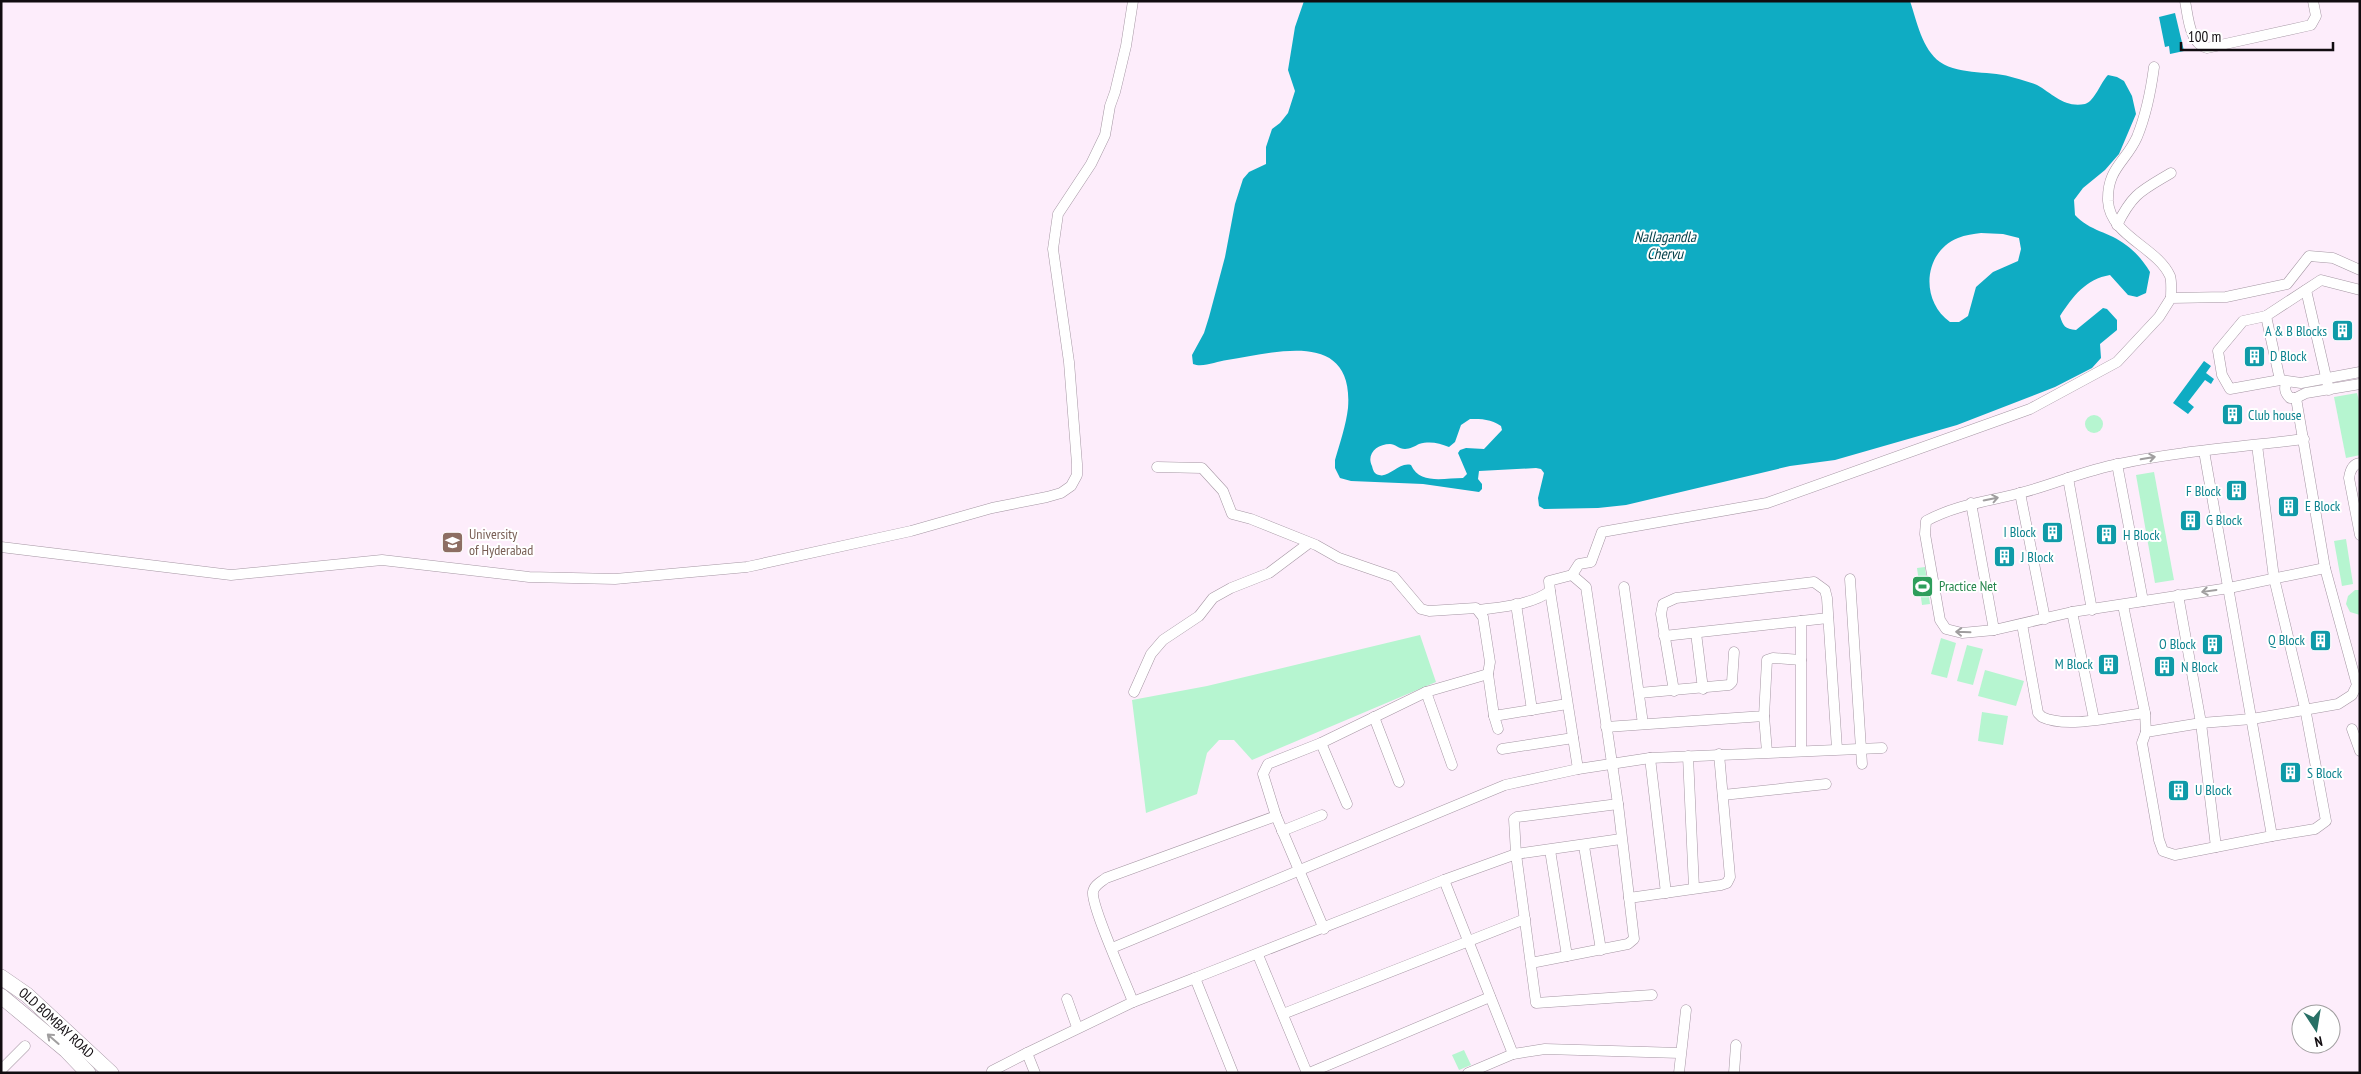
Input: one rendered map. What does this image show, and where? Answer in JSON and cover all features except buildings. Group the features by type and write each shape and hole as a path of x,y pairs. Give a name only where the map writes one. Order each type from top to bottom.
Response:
{"main road":[{"name":"OLD BOMBAY ROAD","path":"1,977 27,995 111,1073"},
{"name":"OLD BOMBAY ROAD","path":"1,996 66,1050 88,1073"}],"street":[{"path":"1,547 231,574 382,560 529,577 615,579 747,567 911,531 992,508 1061,494 1071,486 1077,475 1077,464 1069,362 1053,249 1054,232 1058,214 1091,164 1105,135 1110,106 1126,46 1133,1"},
{"path":"2185,1 2195,40 2207,48 2311,25 2316,16 2313,1"},
{"path":"1578,769 1549,581 1572,575 1579,564 1591,562 1602,532 1767,503 2030,409 2117,362 2159,317 2172,298 2170,277 2159,260 2117,224 2108,203 2111,175 2136,138 2151,90 2154,67"},
{"path":"2117,224 2137,193 2171,173"},
{"path":"2172,298 2226,297 2288,284 2309,256 2332,258 2360,270"},
{"path":"2360,290 2321,280 2266,316 2243,321 2218,351 2222,375 2230,389 2284,381 2301,383 2360,372"},
{"path":"2306,290 2328,390"},
{"path":"2266,316 2286,393 2290,398 2296,398 2306,393 2360,384"},
{"path":"2146,732 2201,723 2252,719 2304,708 2338,704 2352,695 2357,685 2325,568 2296,398"},
{"path":"2304,439 2117,464 2020,493 1971,503 1926,521 1925,534 1940,620 1946,630 1962,633 1994,630 2072,612 2229,588 2325,568"},
{"path":"2124,605 2145,713 2146,732 2142,743 2159,840 2163,850 2175,855 2315,829 2326,821 2304,708 2274,578 2257,445"},
{"path":"2204,451 2272,836"},
{"path":"2360,463 2350,470 2355,484 2360,535"},
{"path":"2117,464 2143,601"},
{"path":"1157,467 1202,468 1223,491 1232,514 1251,519 1309,543 1339,558 1394,577 1421,609 1429,611 1476,608 1478,610 1516,604 1544,596 1550,591"},
{"path":"2068,478 2092,610"},
{"path":"2020,493 2045,619"},
{"path":"1971,503 1994,630"},
{"path":"1134,692 1152,654 1163,640 1199,616 1213,598 1231,588 1269,573 1309,543"},
{"path":"1531,963 1628,944 1634,939 1618,804 1586,587 1572,575"},
{"path":"1850,579 1862,764"},
{"path":"1674,691 1664,636 1661,609 1663,604 1669,600 1807,581 1814,582 1825,590 1837,749"},
{"path":"1624,587 1643,724"},
{"path":"2178,595 2201,723 2216,847"},
{"path":"1516,604 1532,710"},
{"path":"1478,610 1483,617 1490,662 1488,674 1494,716 1498,729"},
{"path":"2072,612 2094,719"},
{"path":"1664,636 1828,618"},
{"path":"1801,621 1801,751"},
{"path":"2022,624 2038,713 2047,719 2078,723 2094,719 2145,713"},
{"path":"1696,633 1703,688"},
{"path":"1639,693 1731,684 1734,652"},
{"path":"1767,752 1764,716 1766,660 1773,658 1801,660"},
{"path":"1324,928 1276,816 1264,780 1264,770 1268,764 1322,743 1426,692 1488,674"},
{"path":"1426,692 1452,765"},
{"path":"1494,716 1567,704"},
{"path":"1606,727 1764,716"},
{"path":"1374,717 1399,782"},
{"path":"2352,729 2360,751"},
{"path":"1502,749 1573,738"},
{"path":"1322,743 1347,804"},
{"path":"1112,948 1505,785 1578,769 1650,758 1882,748"},
{"path":"1628,898 1727,883 1730,877 1719,754"},
{"path":"1688,756 1694,888"},
{"path":"1650,758 1666,893"},
{"path":"1723,795 1826,784"},
{"path":"1618,804 1518,817 1513,823 1536,1003 1652,995"},
{"path":"1282,831 1322,815"},
{"path":"1133,1002 1094,900 1093,892 1098,884 1106,878 1276,816"},
{"path":"992,1071 1077,1027 1133,1002 1258,955 1444,880 1516,854 1584,846 1621,839"},
{"path":"1584,846 1601,950"},
{"path":"1550,850 1567,956"},
{"path":"1444,880 1513,1054"},
{"path":"1283,1014 1525,919"},
{"path":"1258,955 1308,1073 1490,997"},
{"path":"1195,978 1233,1073"},
{"path":"1068,999 1077,1027"},
{"path":"1679,1073 1686,1010"},
{"path":"1734,1073 1736,1045"},
{"path":"1,1070 25,1046"},
{"path":"1468,1073 1513,1054 1545,1049 1576,1048 1680,1053"},
{"path":"1027,1053 1035,1073"},
{"path":"1496,1061 1500,1073"}],"green space":[{"path":"2357,393 2360,405 2360,455 2346,458 2334,397"},
{"path":"2094,415 2100,418 2103,424 2100,430 2094,433 2088,430 2085,424 2088,418"},
{"path":"2154,472 2174,580 2155,583 2136,475"},
{"path":"2346,539 2353,584 2342,586 2334,541"},
{"name":"Practice Net","path":"1925,567 1930,604 1922,605 1917,568"},
{"path":"2355,590 2360,590 2360,615 2350,612 2346,604 2348,596"},
{"path":"1420,635 1436,682 1252,760 1234,740 1219,740 1207,753 1197,794 1146,813 1132,700 1207,686"},
{"path":"1941,638 1956,643 1947,678 1931,674"},
{"path":"1967,645 1983,649 1973,685 1957,681"},
{"path":"1985,670 2024,681 2016,706 1978,696"},
{"path":"1982,712 2008,716 2003,745 1978,741"},
{"path":"1464,1050 1471,1065 1459,1070 1452,1055"}],"water":[{"name":"Nallagandla Chervu","path":"1304,1 1910,1 1924,43 1934,57 1948,66 2026,81 2037,85 2065,102 2078,105 2089,102 2095,96 2108,75 2124,81 2132,96 2136,114 2119,154 2105,170 2083,188 2074,200 2075,215 2087,225 2120,241 2140,257 2150,272 2146,293 2137,297 2128,295 2110,275 2087,284 2075,295 2060,316 2063,325 2067,328 2076,330 2103,308 2107,309 2117,320 2117,330 2100,344 2101,358 2092,368 2055,387 1957,425 1835,460 1790,466 1626,505 1598,508 1544,509 1539,506 1538,498 1544,473 1541,469 1536,468 1479,471 1478,479 1482,484 1482,489 1479,492 1423,484 1351,481 1340,478 1335,468 1335,460 1348,408 1347,383 1339,366 1326,356 1308,351 1268,353 1201,365 1193,364 1192,355 1204,333 1209,317 1225,257 1235,204 1243,179 1249,172 1266,164 1266,147 1272,129 1288,113 1295,91 1288,70 1295,27","holes":["1981,233 2003,234 2019,238 2021,249 2018,261 1993,272 1976,287 1968,316 1959,322 1950,322 1940,313 1930,290 1932,265 1946,245 1958,238","1470,419 1494,422 1501,426 1502,430 1484,449 1466,448 1460,450 1458,453 1467,474 1463,478 1426,478 1415,471 1411,465 1402,466 1383,475 1374,472 1370,458 1377,448 1390,444 1407,449 1423,443 1449,447 1455,442 1461,425"]},
{"path":"2175,13 2184,51 2170,54 2169,46 2165,47 2159,17"},
{"path":"2204,361 2211,366 2206,373 2214,379 2211,384 2205,380 2188,402 2194,407 2188,414 2173,403"}],"place":[{"name":"A & B Blocks","path":"2343,331"},
{"name":"D Block","path":"2254,356"},
{"name":"Club house","path":"2232,415"},
{"name":"F Block","path":"2237,491"},
{"name":"E Block","path":"2289,506"},
{"name":"G Block","path":"2190,520"},
{"name":"I Block","path":"2052,532"},
{"name":"H Block","path":"2107,535"},
{"name":"University of Hyderabad","path":"453,542"},
{"name":"J Block","path":"2005,557"},
{"name":"Practice Net","path":"1923,586"},
{"name":"Q Block","path":"2321,640"},
{"name":"O Block","path":"2212,644"},
{"name":"M Block","path":"2109,664"},
{"name":"N Block","path":"2165,667"},
{"name":"S Block","path":"2291,773"},
{"name":"U Block","path":"2179,790"}]}
